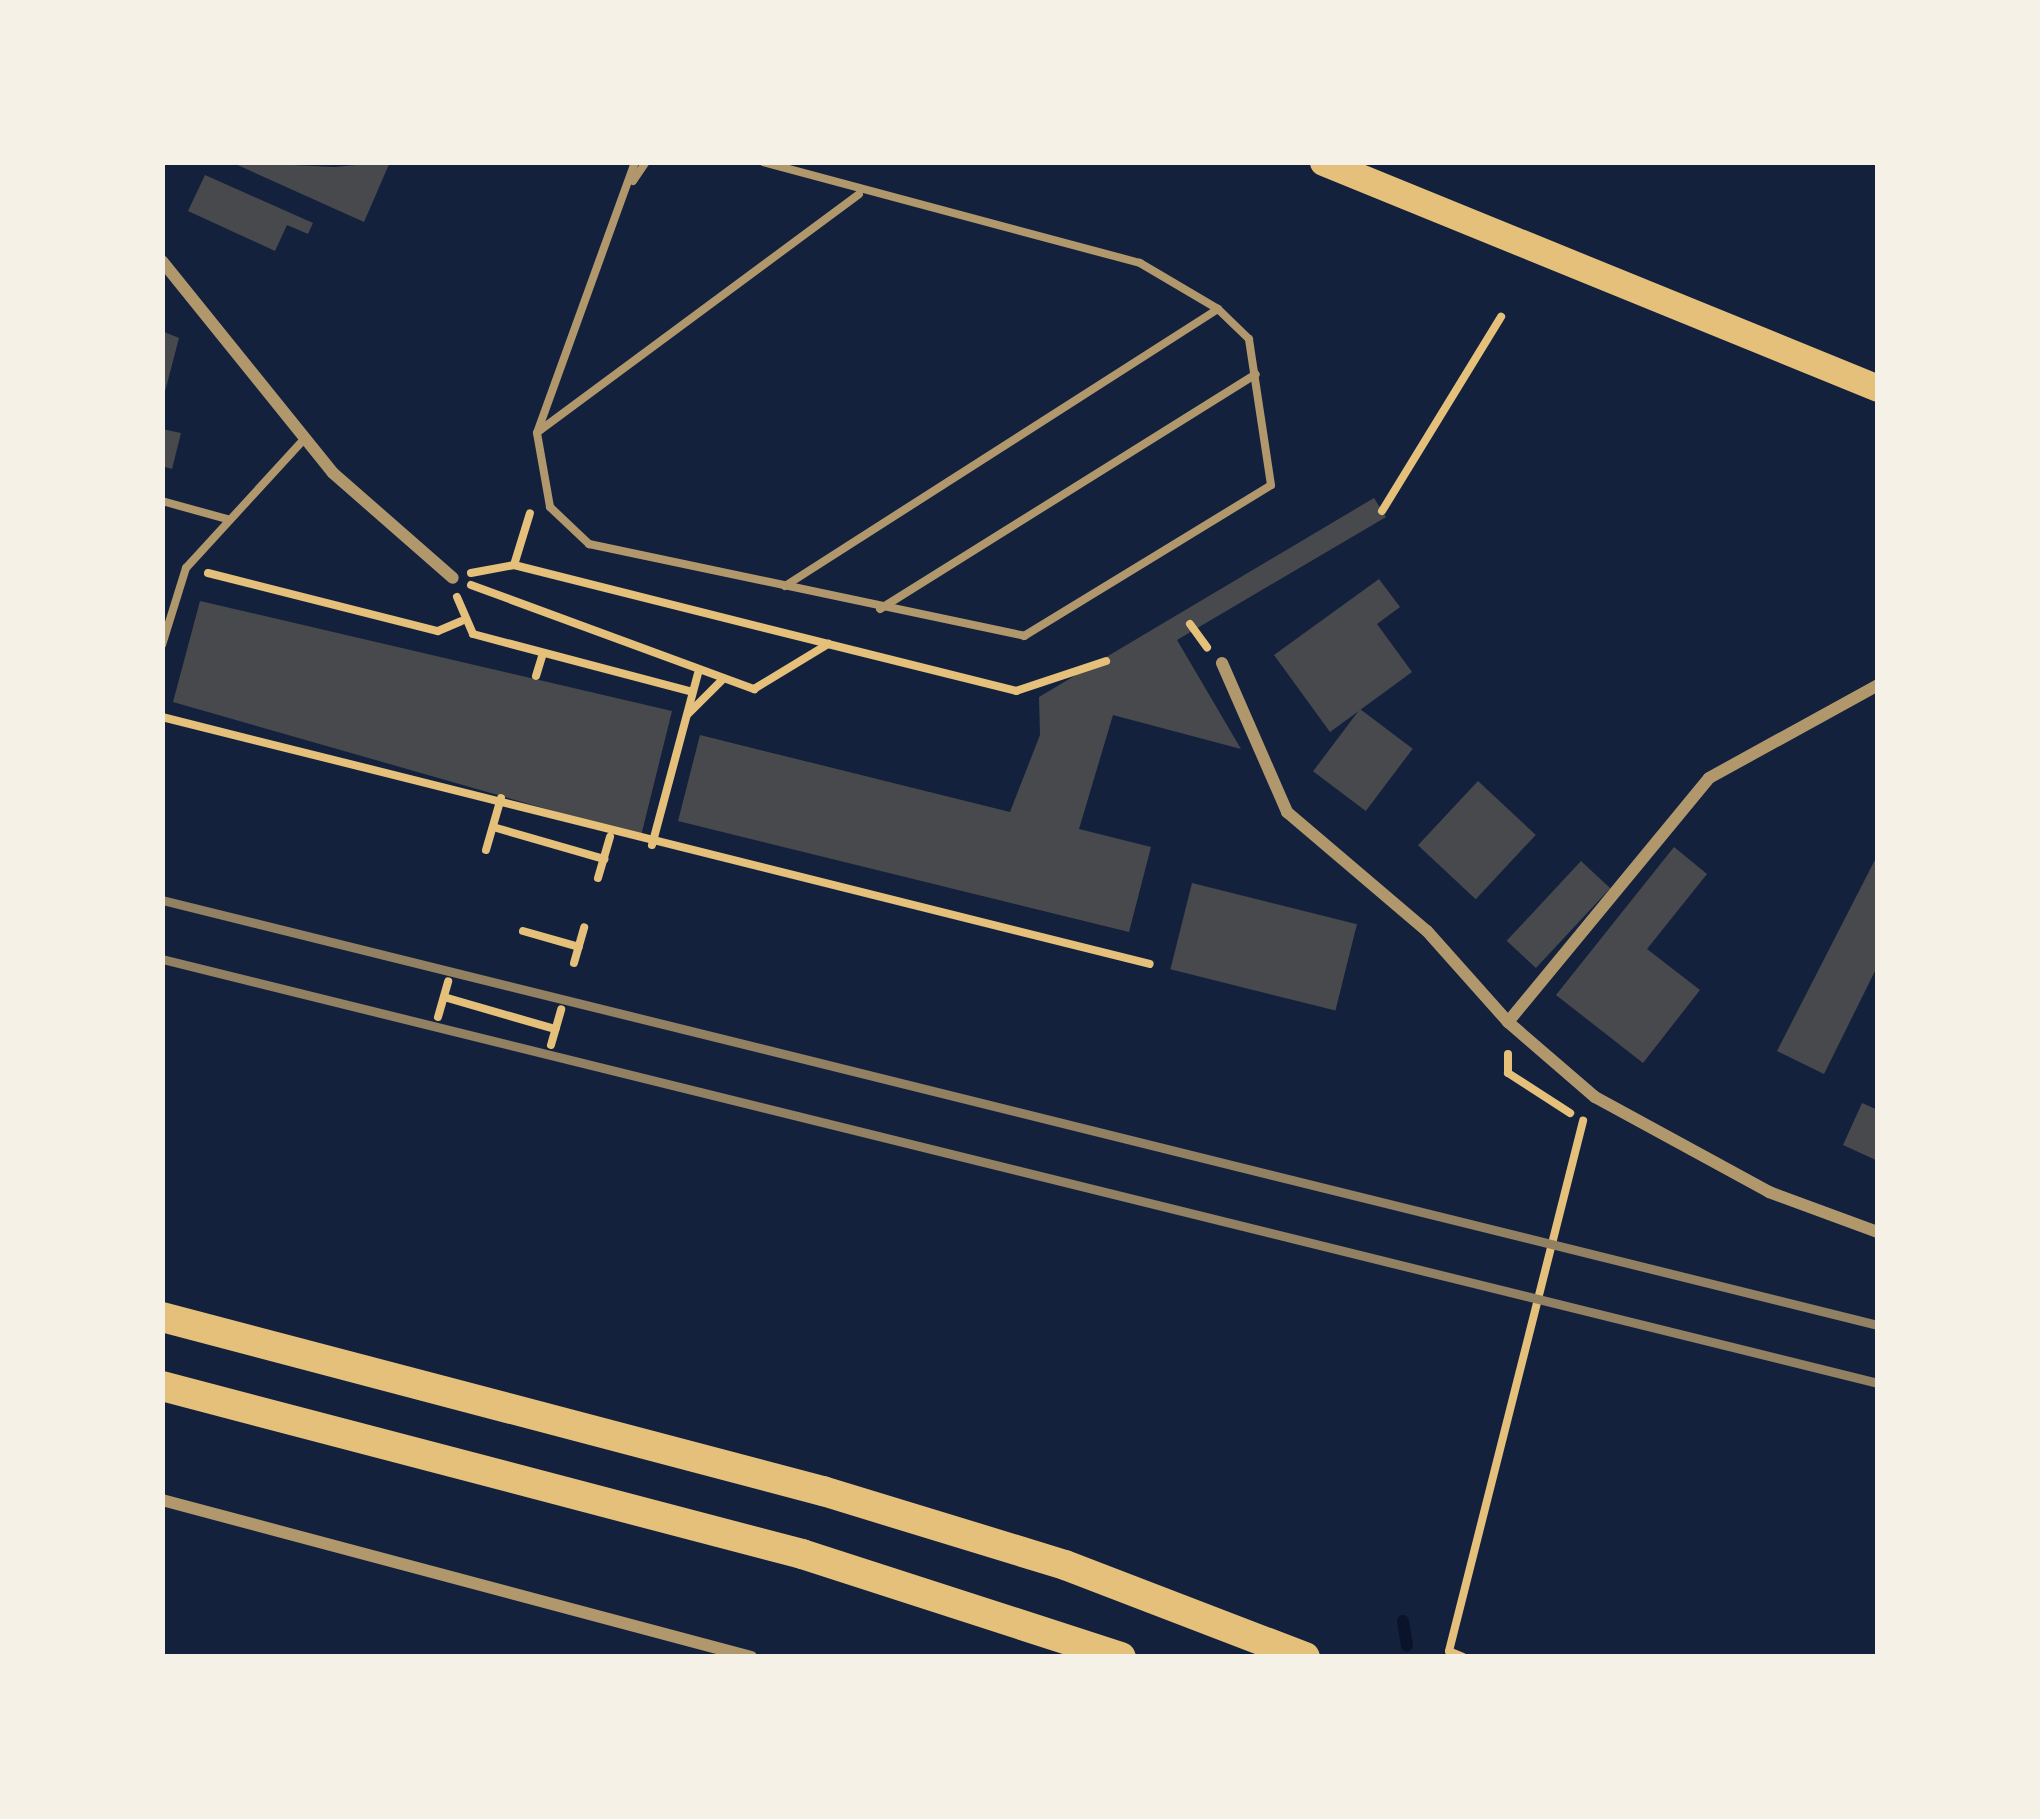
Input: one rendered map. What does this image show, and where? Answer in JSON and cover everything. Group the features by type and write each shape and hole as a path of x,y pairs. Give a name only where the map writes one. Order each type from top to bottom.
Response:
{"highway":[{"path":"162,1317 823,1491 1065,1565 1305,1657"},
{"path":"162,1386 802,1554 1121,1657"}],"main road":[{"path":"1322,162 1878,388"}],"street":[{"path":"162,261 304,439 397,539 453,578"},
{"path":"1222,663 1288,812 1427,931 1508,1022 1595,1097 1769,1192 1878,1232"},
{"path":"1508,1022 1709,778 1878,685"},
{"path":"162,1500 751,1657"}],"lane":[{"path":"635,162 537,433 550,507 590,544 879,610 1024,636 1271,485 1249,339 1219,309 1141,263 860,193 763,162"},
{"path":"631,183 646,162"},
{"path":"537,433 860,193"},
{"path":"782,587 1219,309"},
{"path":"879,610 1256,374"},
{"path":"162,645 186,568 304,439"},
{"path":"162,501 227,519"}],"path":[{"path":"1382,511 1501,317"},
{"path":"453,578 514,565 1016,691 1106,661"},
{"path":"186,568 438,631 461,621 543,653 692,692"},
{"path":"453,578 698,673 754,688 828,644"},
{"path":"1190,624 1198,636"},
{"path":"536,676 543,653"},
{"path":"652,845 698,673"},
{"path":"686,715 722,680"},
{"path":"162,717 500,801 652,845 1150,964"},
{"path":"486,850 500,801"},
{"path":"493,827 604,859"},
{"path":"598,878 610,837"},
{"path":"574,963 584,927"},
{"path":"523,931 579,946"},
{"path":"438,1017 448,982"},
{"path":"444,997 555,1029"},
{"path":"550,1045 560,1009"},
{"path":"1463,1657 1449,1651 1587,1123 1508,1073"}],"building":[{"path":"231,162 334,167 390,162 364,222"},
{"path":"205,175 313,223 308,234 287,225 275,251 188,211"},
{"path":"162,331 179,338 162,403"},
{"path":"162,429 181,433 172,469 162,466"},
{"path":"1374,498 1386,517 1177,640 1241,749 1113,715 1079,829 1151,847 1129,932 678,821 700,735 1010,812 1040,735 1039,697"},
{"path":"1379,579 1400,607 1377,624 1412,672 1330,732 1274,655"},
{"path":"200,601 672,711 641,836 173,702"},
{"path":"1360,709 1413,749 1366,811 1313,771"},
{"path":"1478,781 1536,835 1476,899 1418,845"},
{"path":"1674,847 1707,874 1647,949 1700,990 1643,1063 1556,995"},
{"path":"1878,854 1878,965 1824,1074 1777,1051"},
{"path":"1581,861 1610,888 1536,968 1507,941"},
{"path":"1192,883 1357,924 1335,1010 1170,969"},
{"path":"1862,1103 1878,1110 1878,1161 1843,1145"}],"waterway":[{"path":"1403,1621 1407,1646"}],"railway":[{"path":"162,900 1878,1325"},
{"path":"162,959 1878,1383"}]}
